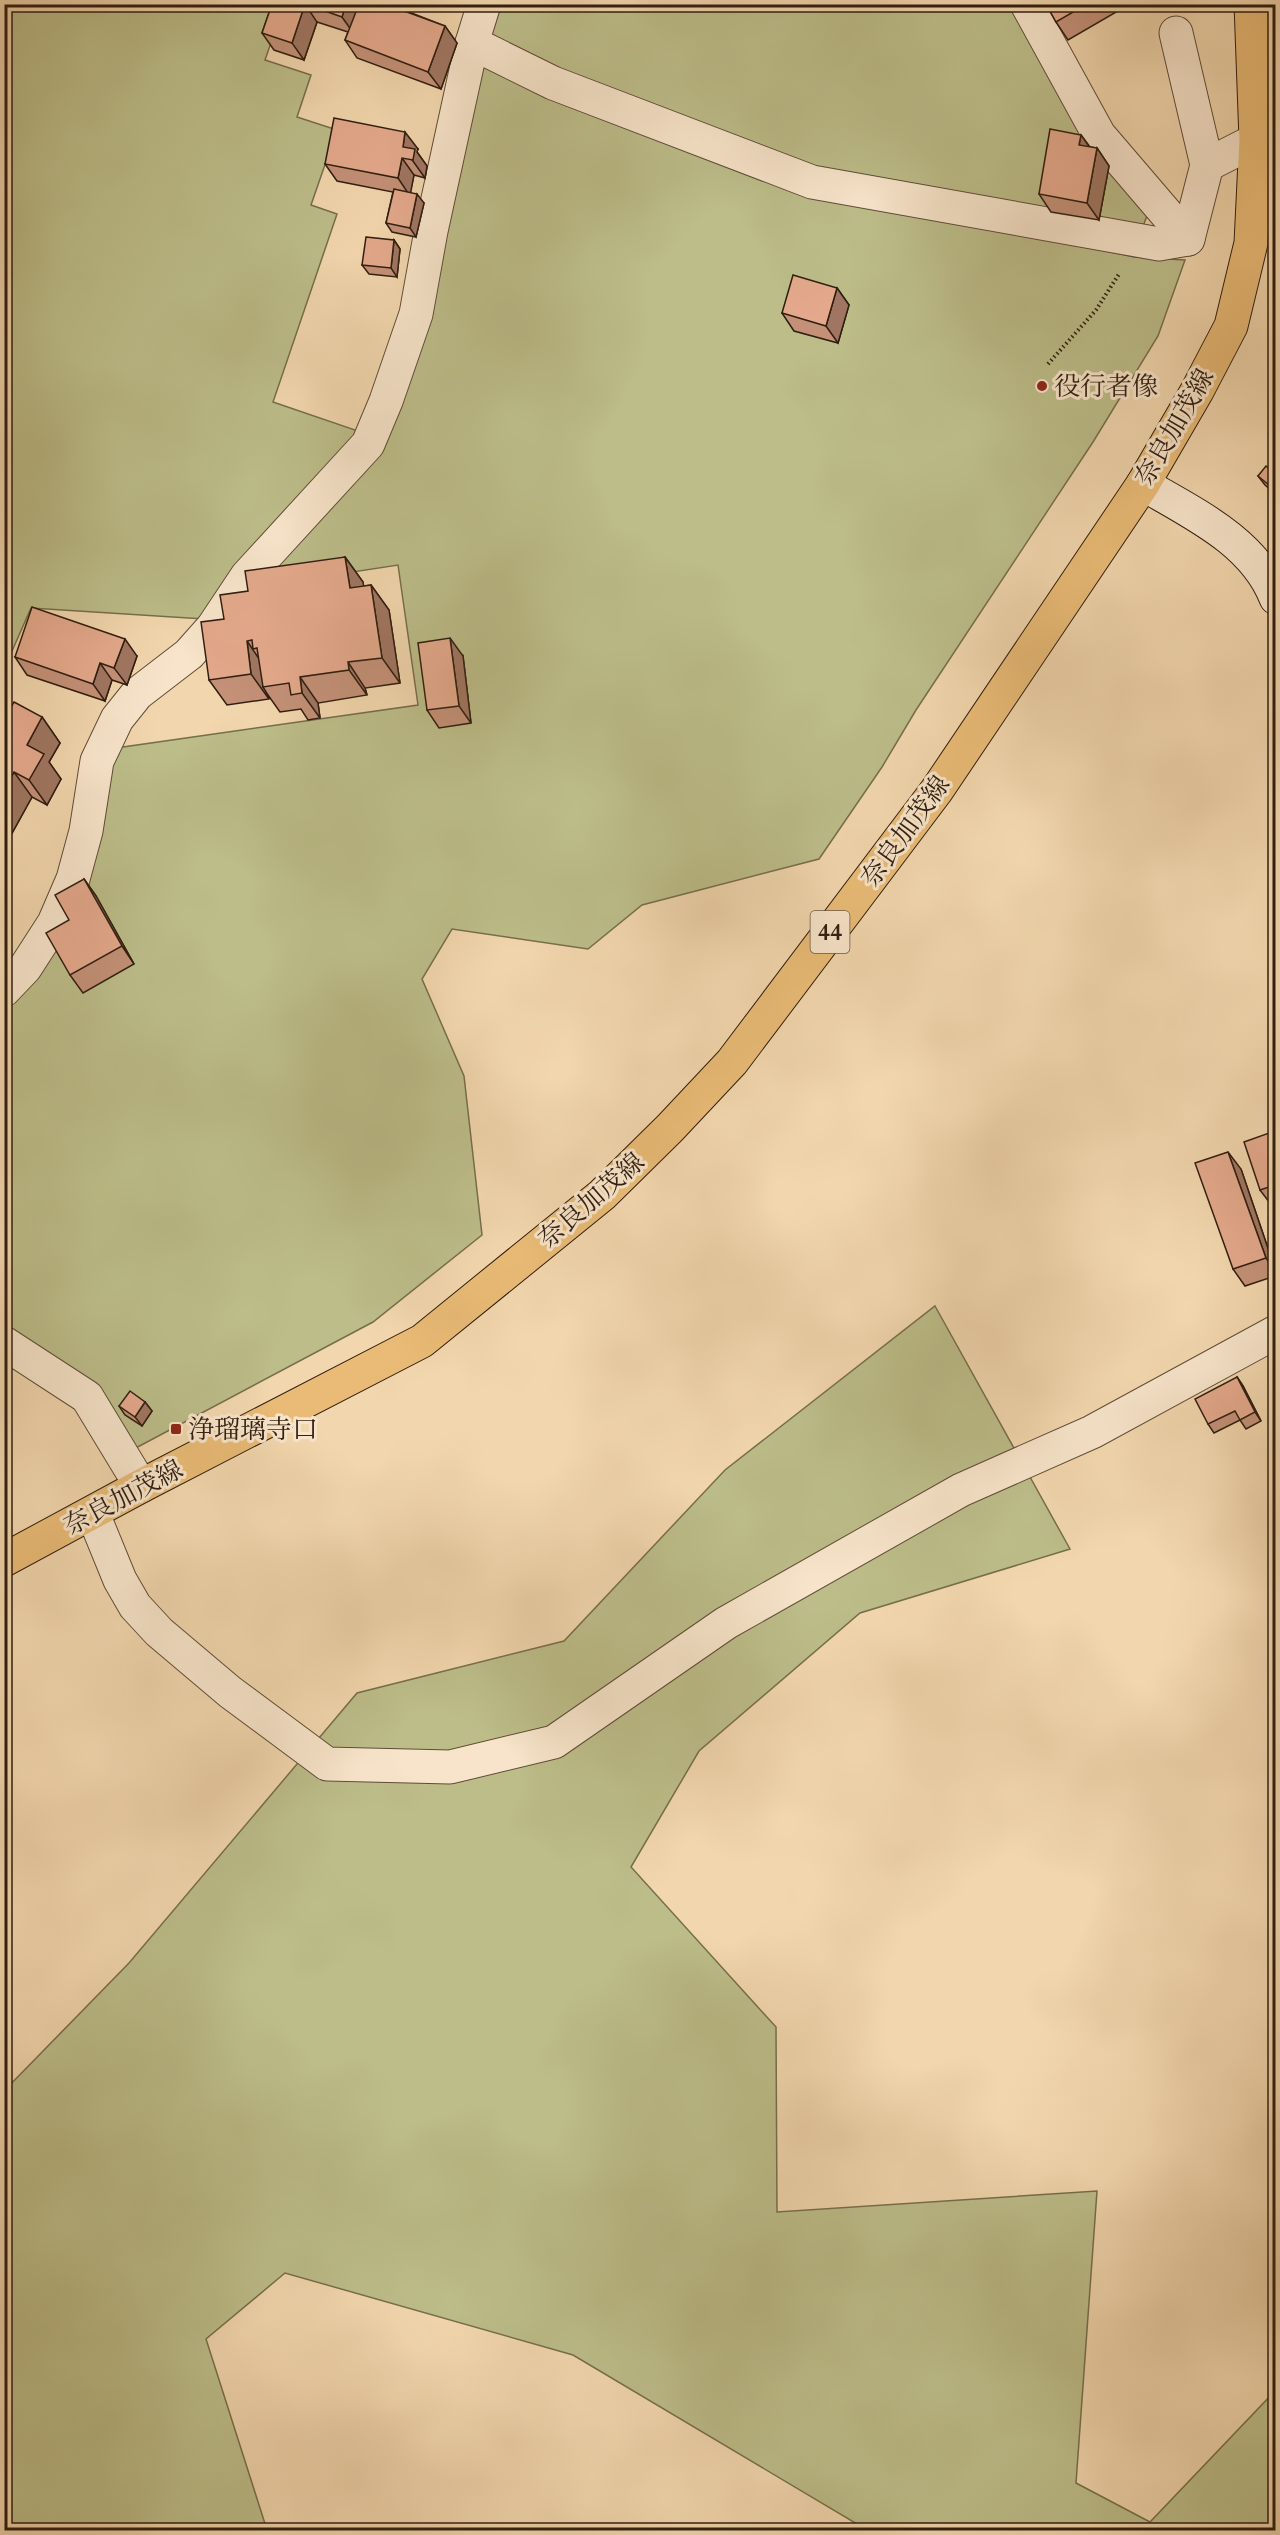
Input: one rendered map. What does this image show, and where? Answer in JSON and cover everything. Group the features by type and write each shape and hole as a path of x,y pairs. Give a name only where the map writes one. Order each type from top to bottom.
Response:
{"main road":[{"name":"奈良加茂線","path":"4,1560 93,1514 141,1486 422,1341 602,1195 732,1062 937,790 1143,484 1197,391 1231,326 1251,243 1256,140 1251,4"}],"street":[{"path":"4,990 26,968 54,924 73,879 86,831 98,761 117,719 137,694 189,654 213,627 248,576 368,444 386,401 416,314 431,231 472,43 484,4"},
{"path":"1027,4 1099,135 1188,239"},
{"path":"1176,33 1207,165 1188,239"},
{"path":"472,43 553,83 812,182 1159,244 1188,239"},
{"path":"1207,165 1256,140"},
{"path":"1143,484 1226,533 1269,581 1275,598"},
{"path":"93,1514 120,1580 135,1606 159,1632 230,1692 327,1764 450,1767 554,1742 726,1623 961,1490 1092,1431 1275,1332"},
{"path":"4,1343 87,1397 141,1486"}],"path":[{"path":"1048,364 1096,310 1140,241"}],"green space":[{"path":"5,5 284,5 265,60 311,75 297,117 337,130 311,205 337,214 273,402 361,432 204,619 31,608 5,667"},
{"path":"495,5 1018,5 1148,213 1142,229 815,171 647,112 485,36"},
{"path":"476,52 810,187 1134,257 1185,260 1158,336 1093,442 916,710 882,767 819,859 642,905 588,949 452,929 422,979 464,1076 482,1235 373,1322 132,1450 5,1329 4,999 30,972 109,749 418,705 398,565 247,588 372,448"},
{"path":"935,1306 1070,1549 860,1613 699,1751 631,1867 776,2027 777,2212 1097,2191 1076,2483 1150,2522 1275,2391 1275,2530 867,2530 573,2355 285,2273 206,2339 267,2530 5,2530 4,2091 129,1963 357,1693 564,1641 725,1470"}],"building":[{"path":"272,4 305,4 292,43 262,33"},
{"path":"305,4 346,4 342,17"},
{"path":"359,4 397,4 396,8 445,26 428,72 345,40"},
{"path":"1046,4 1087,4 1056,22"},
{"path":"334,118 405,132 403,147 415,149 413,160 402,158 398,178 325,164"},
{"path":"1050,129 1081,135 1079,145 1097,148 1087,203 1039,194"},
{"path":"394,189 417,194 410,228 386,223"},
{"path":"366,237 394,240 391,268 362,265"},
{"path":"793,275 837,288 826,326 782,313"},
{"path":"1266,466 1275,474 1269,485 1258,476"},
{"path":"345,557 350,588 371,585 382,658 348,662 349,670 300,677 302,693 291,695 289,683 263,687 257,648 253,649 252,640 247,641 251,674 209,680 201,622 224,619 220,595 248,591 245,571"},
{"path":"32,607 125,639 114,668 100,663 93,684 15,657"},
{"path":"450,638 459,706 427,710 418,643"},
{"path":"14,702 42,717 27,745 44,754 29,780 14,772 4,790 4,719"},
{"path":"84,879 122,946 70,975 46,933 69,920 55,895"},
{"path":"1275,1131 1275,1185 1260,1190 1244,1142"},
{"path":"1228,1152 1266,1258 1233,1269 1195,1163"},
{"path":"1237,1377 1255,1412 1240,1420 1235,1411 1208,1424 1195,1399"},
{"path":"130,1391 145,1402 135,1417 119,1406"}],"place":[{"name":"役行者像","path":"1042,386"},
{"name":"浄瑠璃寺口","path":"176,1429"}]}
